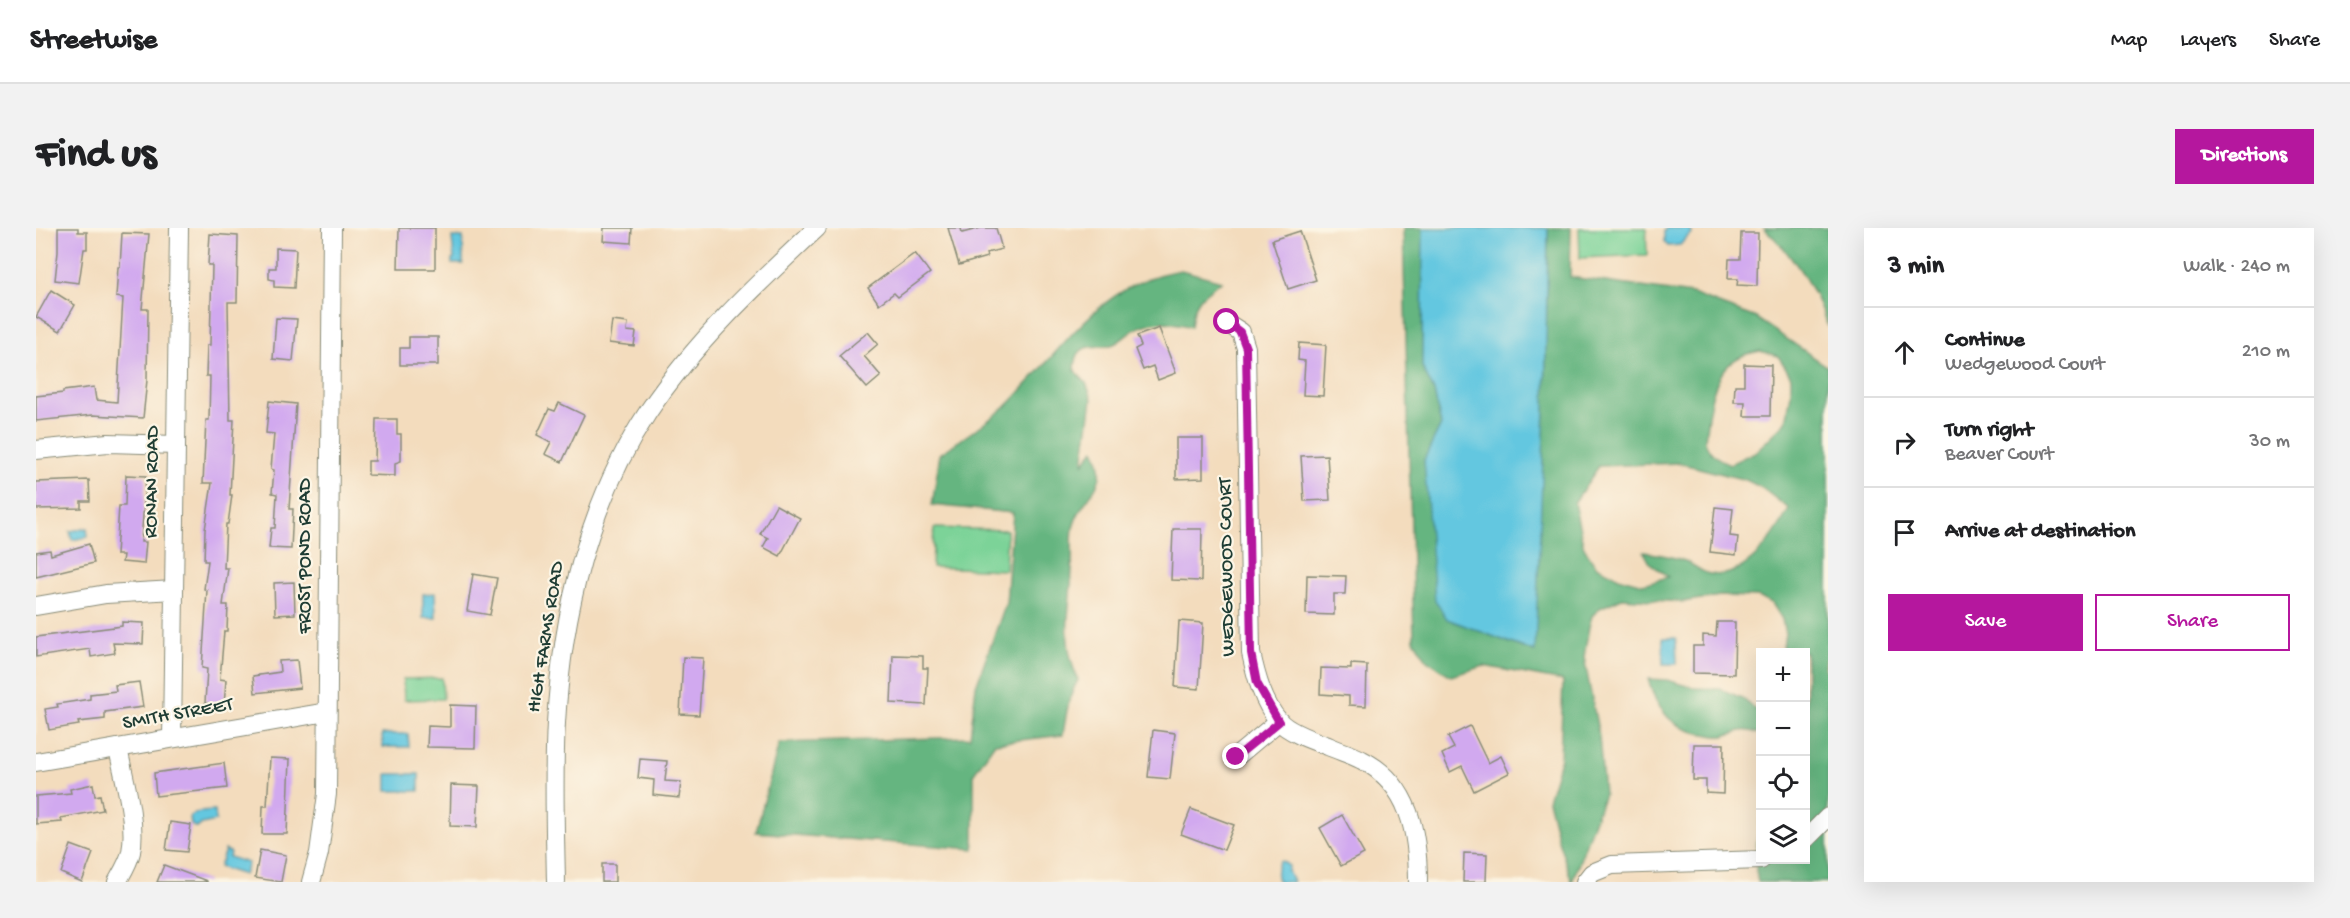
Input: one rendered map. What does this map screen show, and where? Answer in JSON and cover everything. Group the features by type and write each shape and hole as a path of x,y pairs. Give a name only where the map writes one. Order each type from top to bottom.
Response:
{"street":[{"name":"RONAN ROAD","path":"172,738 179,228"},
{"name":"FROST POND ROAD","path":"310,882 319,853 327,794 332,228"},
{"name":"HIGH FARMS ROAD","path":"556,882 556,721 566,636 578,571 606,492 630,442 673,378 713,328 817,228"},
{"name":"WEDGEWOOD COURT","path":"1227,322 1240,332 1246,348 1251,653 1257,683 1279,722"},
{"path":"36,450 108,443 176,445"},
{"path":"36,606 106,594 174,591"},
{"name":"SMITH STREET","path":"36,762 327,712"},
{"path":"1236,757 1279,722 1308,739 1362,760 1380,771 1397,790 1414,827 1418,882"},
{"path":"117,882 130,854 132,842 132,825 118,748"},
{"path":"1810,835 1828,817"},
{"path":"1585,882 1592,873 1612,865 1756,860"}],"green space":[{"path":"1403,228 1423,228 1422,367 1434,391 1441,425 1424,460 1447,619 1534,652 1545,409 1548,228 1571,228 1570,277 1692,294 1756,318 1828,367 1828,647 1824,666 1828,676 1828,882 1758,882 1756,864 1810,864 1810,648 1783,648 1785,634 1782,619 1772,603 1758,597 1720,596 1682,602 1622,598 1600,608 1592,616 1584,657 1599,736 1604,794 1572,882 1548,800 1560,761 1563,681 1484,666 1451,676 1427,660 1414,640","holes":["1760,351 1778,356 1791,376 1791,394 1786,422 1755,452 1730,464 1714,456 1705,441 1710,405 1717,381 1732,362 1744,355","1679,463 1746,480 1762,488 1789,509 1767,544 1745,565 1733,571 1720,575 1706,573 1680,559 1644,552 1650,563 1668,577 1643,584 1621,578 1596,566 1584,548 1574,503 1599,466"]},
{"path":"1579,228 1646,228 1647,255 1580,258"},
{"path":"1764,228 1828,228 1828,327 1802,273 1785,250"},
{"path":"1181,270 1222,281 1199,300 1191,327 1175,323 1145,325 1114,344 1082,350 1076,361 1075,371 1086,383 1092,399 1083,464 1094,449 1100,473 1098,482 1077,516 1073,528 1068,638 1072,665 1078,680 1066,713 1063,735 995,743 974,773 974,849 756,832 779,743 970,737 976,686 1006,603 1013,513 932,505 940,454 1007,405 1078,327 1113,297 1133,285"},
{"path":"934,528 1007,530 1005,570 932,567"},
{"path":"442,678 443,699 404,700 403,679"},
{"path":"1648,679 1667,680 1695,688 1720,689 1742,698 1756,710 1756,733 1745,731 1717,736 1683,728 1661,709"}],"water":[{"path":"1423,228 1548,228 1545,409 1535,652 1447,619 1435,600 1424,460 1441,425 1434,391 1422,367"},
{"path":"1667,228 1689,228 1691,233 1680,245 1668,246 1664,242 1664,231"},
{"path":"452,237 463,237 463,264 452,264 454,259"},
{"path":"87,528 88,537 72,540 70,531"},
{"path":"435,593 436,618 423,618 423,594"},
{"path":"1663,638 1676,638 1677,664 1663,664"},
{"path":"382,734 408,734 409,747 383,747"},
{"path":"387,774 419,774 419,791 387,791"},
{"path":"215,811 216,821 202,824 197,828 191,825 190,816 199,812"},
{"path":"225,850 230,852 229,857 248,863 244,875 219,867"},
{"path":"1282,861 1289,866 1288,871 1293,882 1279,882 1277,870 1279,862"}],"building":[{"path":"58,228 78,228 78,232 87,232 87,249 84,249 79,283 55,280"},
{"path":"399,228 435,228 435,269 398,269"},
{"path":"604,228 632,228 631,243 603,241"},
{"path":"948,228 961,228 962,233 981,228 996,228 1002,249 986,253 987,257 959,265"},
{"path":"1300,231 1316,280 1288,289 1272,240"},
{"path":"122,233 149,234 142,309 148,309 147,380 143,418 93,415 36,421 36,396 94,387 96,400 117,402 123,298 116,297"},
{"path":"1741,233 1758,233 1757,286 1737,285 1738,279 1728,279 1729,259 1740,259"},
{"path":"210,234 238,236 237,302 228,302 230,420 234,420 230,495 232,495 228,524 226,524 224,568 228,568 223,605 228,605 227,631 224,631 220,679 226,680 224,705 205,703 207,669 202,668 207,590 204,589 208,561 204,561 205,530 212,483 203,483 206,420 209,420 210,376 206,376 207,345 210,345 212,265 208,265"},
{"path":"276,248 296,249 294,288 274,287 274,280 269,279 269,268 276,268"},
{"path":"915,253 930,273 898,297 894,293 879,304 868,288"},
{"path":"51,290 75,305 60,331 36,317"},
{"path":"276,318 297,319 293,361 273,359"},
{"path":"612,321 628,323 627,331 636,332 634,346 609,343"},
{"path":"1159,328 1176,373 1158,380 1153,366 1143,370 1135,349 1141,346 1137,336"},
{"path":"868,332 878,344 864,356 881,376 867,388 839,356"},
{"path":"409,337 438,337 438,365 400,365 400,348 409,348"},
{"path":"1299,343 1326,345 1323,396 1303,395 1305,361 1298,360"},
{"path":"1744,364 1771,365 1770,416 1744,416 1745,402 1734,402 1735,385 1744,385"},
{"path":"269,401 296,404 289,509 293,509 291,549 269,548 271,528 275,528 277,494 272,493 274,470 271,469 274,434 266,433"},
{"path":"559,403 584,415 562,462 545,454 551,442 537,435 549,409 555,411"},
{"path":"376,419 397,419 397,434 401,434 401,461 395,463 395,476 368,475 368,461 375,461"},
{"path":"1176,438 1203,438 1203,478 1176,479"},
{"path":"1327,455 1330,500 1304,501 1301,456"},
{"path":"126,475 146,476 141,542 146,542 144,564 122,562 123,555 116,555 119,506 125,506"},
{"path":"89,480 90,501 81,501 81,508 36,509 36,482"},
{"path":"776,505 800,518 780,556 763,547 768,538 760,534"},
{"path":"1715,507 1733,509 1730,536 1738,537 1736,555 1710,552"},
{"path":"1173,529 1202,529 1201,581 1171,580"},
{"path":"89,544 94,563 36,577 36,552 50,550 51,555"},
{"path":"473,574 497,578 490,615 467,611"},
{"path":"1307,575 1346,576 1345,594 1334,594 1334,615 1306,614"},
{"path":"294,582 295,614 275,615 274,583"},
{"path":"1179,621 1203,623 1199,689 1175,687"},
{"path":"122,622 144,623 143,644 113,643 115,653 91,657 90,649 36,657 36,637 122,626"},
{"path":"1717,622 1735,622 1734,674 1693,673 1693,646 1703,646 1703,635 1716,636"},
{"path":"893,655 923,656 923,668 928,668 926,705 891,703"},
{"path":"683,657 703,658 699,715 680,714"},
{"path":"297,660 300,688 255,693 253,676 280,672 279,661"},
{"path":"1351,664 1367,665 1366,706 1349,705 1349,696 1320,694 1321,668 1351,669"},
{"path":"139,682 143,707 105,712 105,719 78,722 79,725 49,730 45,709 58,707 57,704 90,699 90,694 116,691 115,685"},
{"path":"450,705 476,706 475,748 427,747 428,726 450,727"},
{"path":"1470,726 1488,763 1501,756 1509,773 1474,791 1462,766 1450,772 1442,754 1454,748 1448,737"},
{"path":"1153,730 1175,733 1170,779 1148,777"},
{"path":"1694,744 1724,744 1723,794 1706,793 1706,780 1693,780"},
{"path":"270,758 290,759 287,834 262,834 263,806 267,806"},
{"path":"640,759 667,761 665,781 681,782 679,798 653,795 654,780 638,778"},
{"path":"224,763 227,788 156,796 154,773"},
{"path":"93,784 95,796 100,795 103,810 61,818 62,822 36,824 36,796 71,793 70,789"},
{"path":"451,785 479,786 477,827 450,826"},
{"path":"1191,809 1234,825 1224,850 1181,834"},
{"path":"1342,815 1364,854 1341,866 1320,828"},
{"path":"170,822 191,825 187,852 166,850"},
{"path":"71,845 93,853 82,882 61,873"},
{"path":"260,850 286,855 281,882 255,878"},
{"path":"1464,853 1487,854 1486,882 1463,882"},
{"path":"602,864 615,864 615,882 602,882"},
{"path":"164,865 207,881 207,882 157,882"}],"route":[{"path":"1227,322 1235,327 1245,340 1247,358 1251,653 1257,683 1279,722 1236,757"}]}
